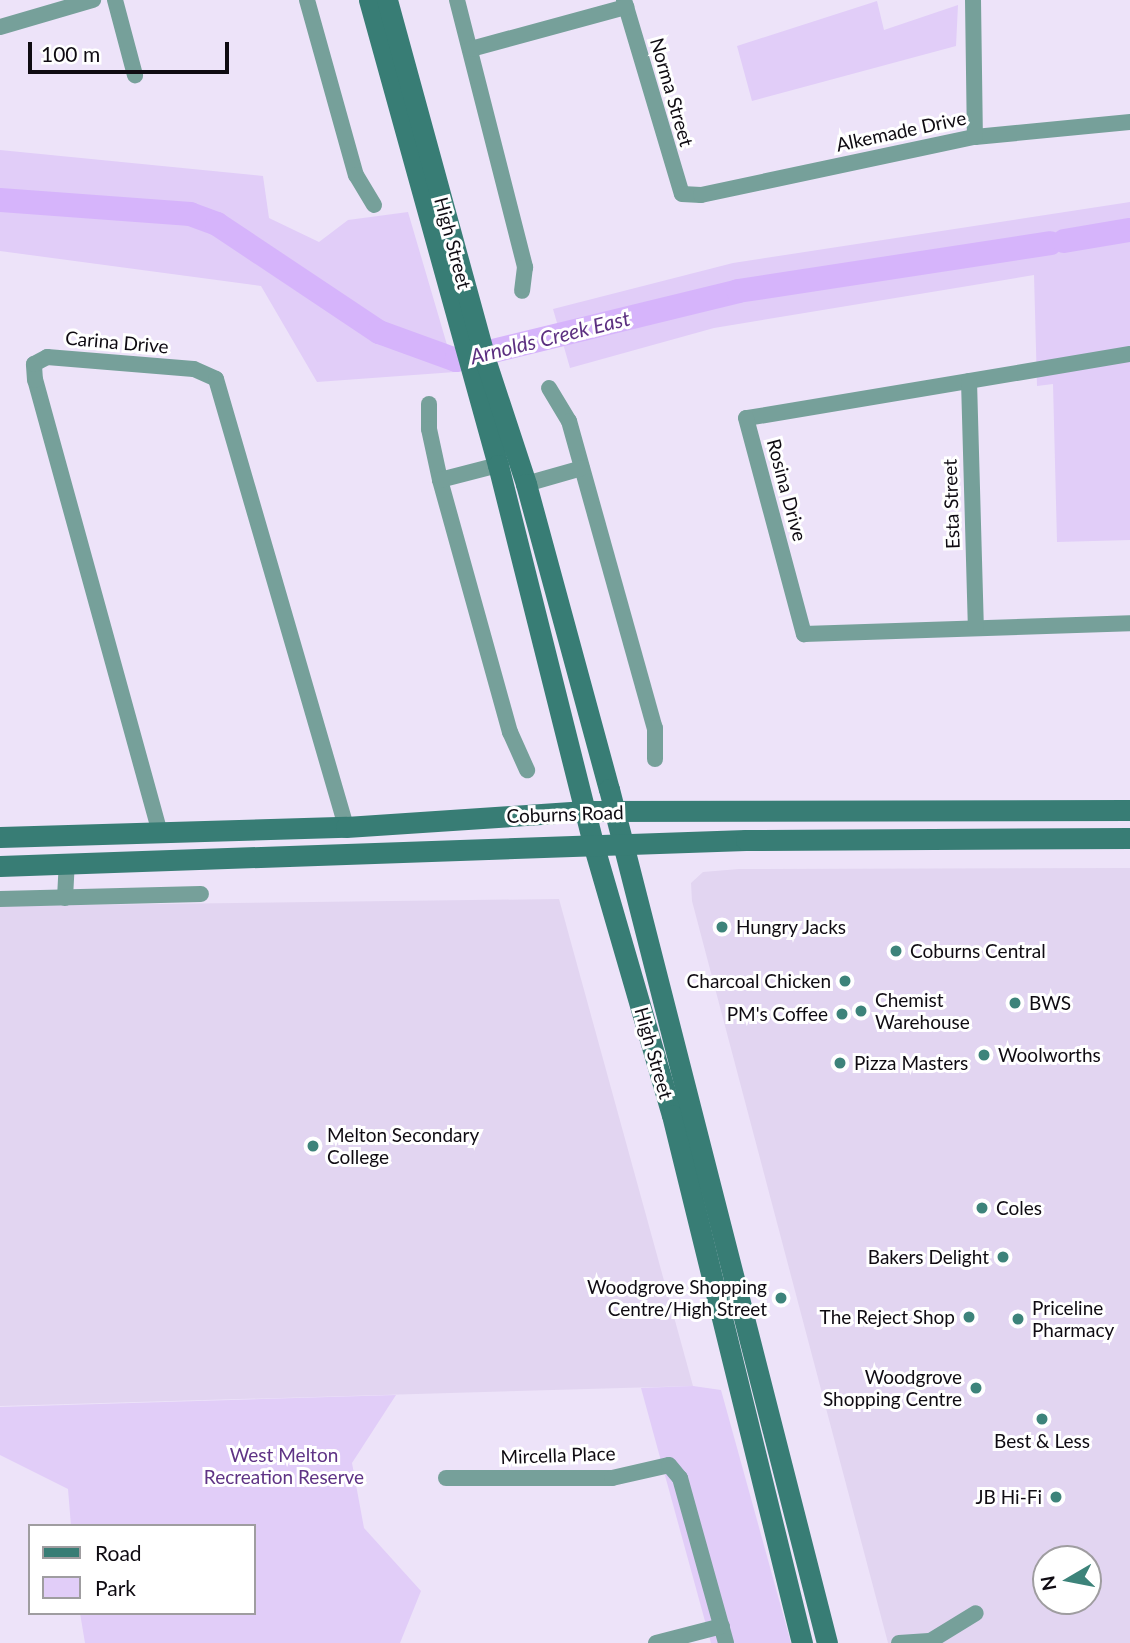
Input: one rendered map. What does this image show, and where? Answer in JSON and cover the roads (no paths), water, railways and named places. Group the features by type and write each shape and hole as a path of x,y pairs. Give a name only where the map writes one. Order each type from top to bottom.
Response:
{"main road":[{"name":"High Street","path":"369,0 508,462 526,484 624,846 827,1643"},
{"name":"High Street","path":"387,0 474,352"},
{"name":"High Street","path":"508,462 505,490 594,847 724,1316 802,1643"},
{"path":"505,490 526,484"},
{"name":"Coburns Road","path":"0,837 346,827 585,811 733,808 1130,810"},
{"path":"1067,840 1071,810"},
{"name":"Coburns Road","path":"0,866 440,848 594,847 785,839 1130,838"}],"street":[{"path":"0,27 93,0"},
{"path":"115,0 135,75"},
{"path":"307,0 356,175 374,205"},
{"path":"457,0 525,267 522,291"},
{"path":"973,0 975,137"},
{"path":"471,49 625,4"},
{"name":"Norma Street","path":"625,4 682,194"},
{"name":"Alkemade Drive","path":"682,194 701,195 975,137 1130,122"},
{"name":"Rosina Drive","path":"1130,354 746,418 804,634 1130,624"},
{"name":"Carina Drive","path":"160,833 35,380 34,364 47,357 194,369 216,379 346,827"},
{"name":"Esta Street","path":"969,381 976,627"},
{"path":"549,388 564,408 582,468 655,728 655,759"},
{"path":"429,404 429,429 440,480 510,732 527,769"},
{"path":"440,480 508,462"},
{"path":"526,484 582,468"},
{"path":"65,898 67,864"},
{"path":"0,899 201,894"},
{"name":"Mircella Place","path":"446,1478 612,1478 669,1465 680,1478 722,1626"},
{"path":"899,1643 928,1642 976,1613"},
{"path":"656,1643 722,1626 726,1643"}],"waterway":[{"name":"Arnolds Creek East","path":"0,200 190,214 217,224 379,332 456,360 738,291 1050,243"},
{"name":"Arnolds Creek East","path":"1064,241 1130,230"}],"place":[{"name":"Hungry Jacks","path":"722,927"},
{"name":"Coburns Central","path":"896,951"},
{"name":"Charcoal Chicken","path":"845,981"},
{"name":"BWS","path":"1015,1003"},
{"name":"Chemist Warehouse","path":"861,1011"},
{"name":"PM's Coffee","path":"842,1014"},
{"name":"Woolworths","path":"984,1055"},
{"name":"Pizza Masters","path":"840,1063"},
{"name":"Melton Secondary College","path":"313,1146"},
{"name":"Coles","path":"982,1208"},
{"name":"Bakers Delight","path":"1003,1257"},
{"name":"Woodgrove Shopping Centre/High Street","path":"781,1298"},
{"name":"The Reject Shop","path":"969,1317"},
{"name":"Priceline Pharmacy","path":"1018,1319"},
{"name":"Woodgrove Shopping Centre","path":"976,1388"},
{"name":"Best & Less","path":"1042,1419"},
{"name":"JB Hi-Fi","path":"1056,1497"}],"park label":[{"name":"West Melton Recreation Reserve","path":"284,1466"}]}
